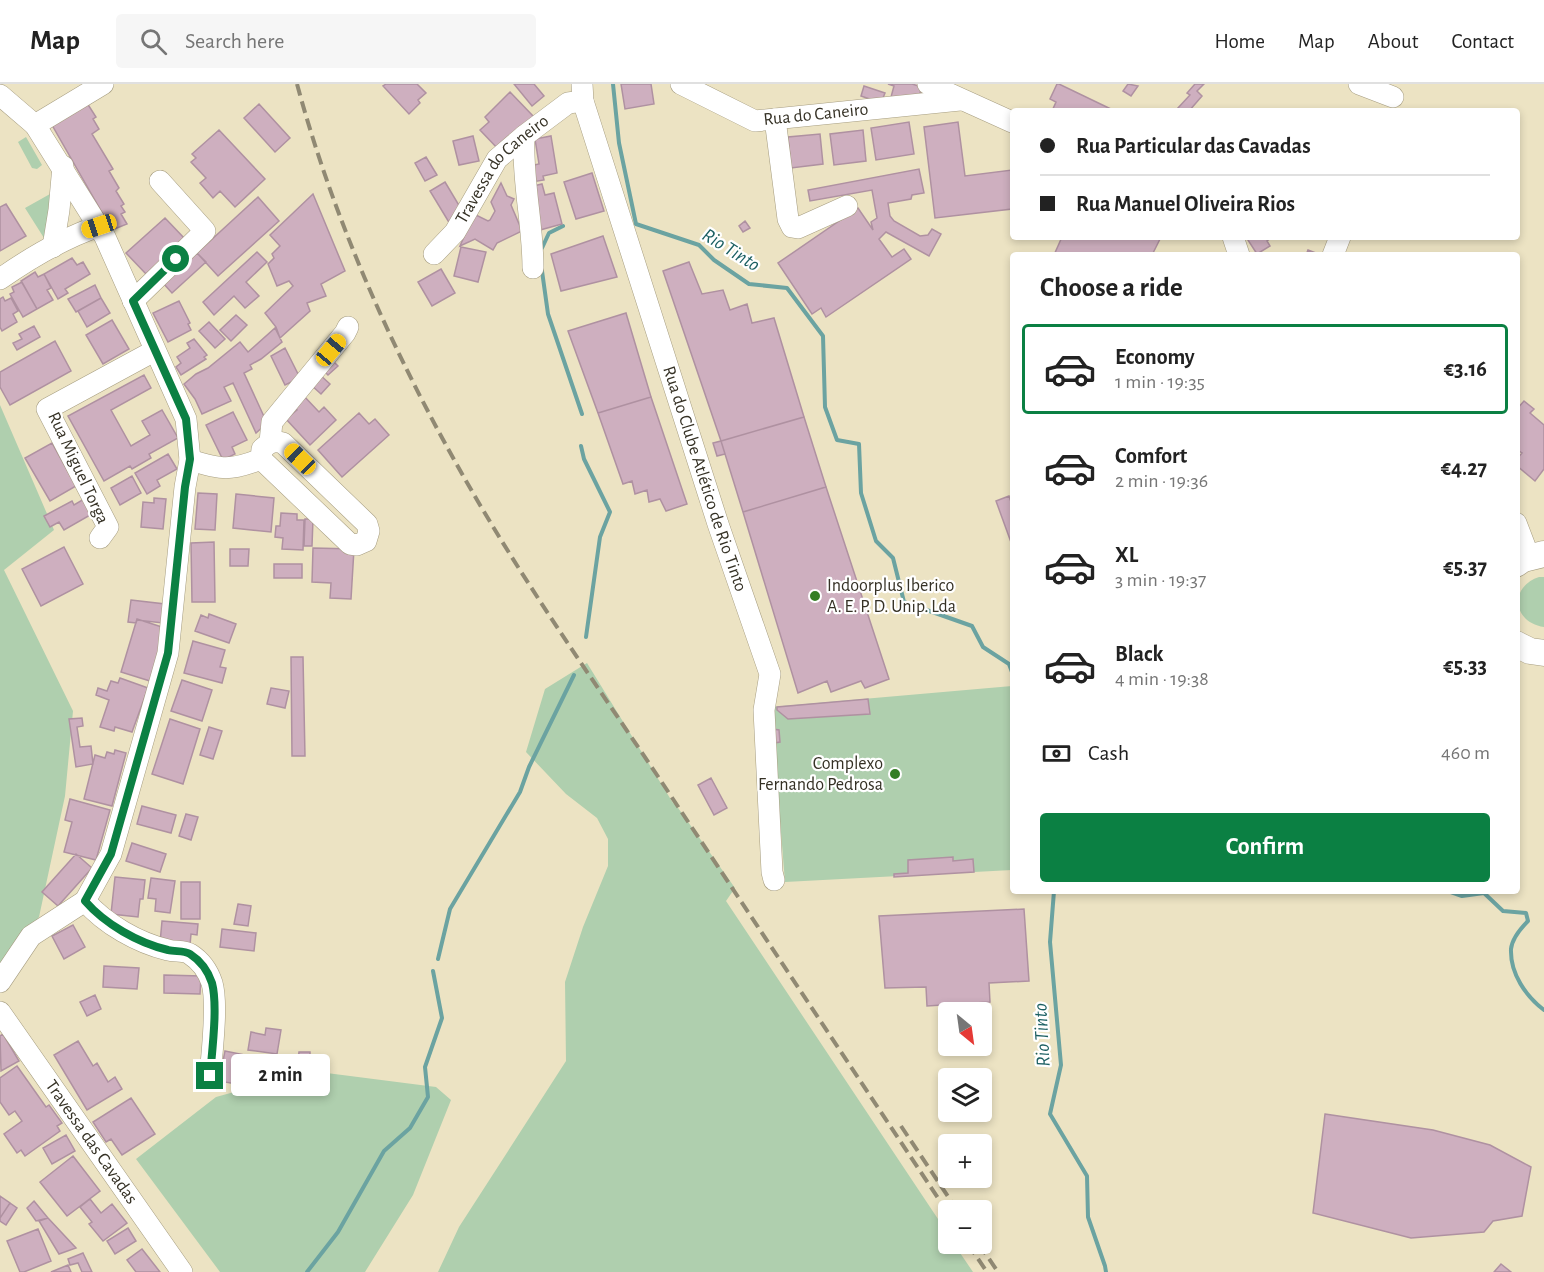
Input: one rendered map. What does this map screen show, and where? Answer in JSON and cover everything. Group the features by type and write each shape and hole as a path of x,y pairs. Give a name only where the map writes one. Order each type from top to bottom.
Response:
{"main road":[{"path":"1520,646 1530,651 1544,653"}],"street":[{"path":"35,125 103,84"},
{"name":"Rua do Caneiro","path":"681,84 755,120 962,92"},
{"path":"928,84 962,92 1010,121"},
{"path":"1359,84 1392,97"},
{"name":"Travessa do Caneiro","path":"434,254 456,232 497,159 582,92"},
{"name":"Rua do Clube Atlético de Rio Tinto","path":"582,92 718,525 770,674 764,710 774,880"},
{"path":"0,95 35,125 99,226 186,419 190,459 185,487 168,653 111,854 85,901 31,936 0,982"},
{"path":"775,119 788,219 792,227 798,228 847,206"},
{"path":"524,136 523,156 533,242 533,268"},
{"path":"53,247 63,166"},
{"path":"133,301 205,231 160,181"},
{"path":"0,279 81,232 99,226"},
{"path":"266,451 272,422 348,327"},
{"name":"Rua Miguel Torga","path":"100,538 108,527 47,409 154,351"},
{"path":"190,459 219,469 240,467 266,451 277,441 283,443 367,524 369,531 366,541 357,545 350,544 266,451"},
{"path":"1520,534 1530,558"},
{"path":"85,901 96,914 138,940 168,950 189,952 206,967 212,985 214,1005 210,1076"},
{"name":"Travessa das Cavadas","path":"0,1012 182,1272"}],"green space":[{"path":"26,137 42,165 37,169 32,168 18,142"},
{"path":"50,194 50,215 44,238 25,208"},
{"path":"0,405 54,530 4,570 73,711 65,796 39,917 0,968"},
{"path":"1544,577 1544,627 1533,624 1520,612 1520,594 1529,582"},
{"path":"587,663 673,803 735,888 726,901 938,1219 938,1254 961,1254 973,1272 438,1272 459,1227 566,1061 565,982 583,927 608,866 608,839 597,818 566,794 526,752 545,689"},
{"name":"Complexo Fernando Pedrosa","path":"1010,686 1010,870 785,882 771,707"},
{"path":"311,1071 436,1087 451,1100 413,1195 365,1272 220,1272 136,1159 216,1097"}],"building":[{"path":"386,84 417,84 426,93 418,100 420,103 409,114 383,86"},
{"path":"514,84 534,84 544,96 532,106"},
{"path":"621,84 651,84 654,104 625,109"},
{"path":"888,84 912,84 922,87 916,105 891,97 894,86"},
{"path":"1059,84 1109,108 1053,108 1056,102 1050,99"},
{"path":"1128,84 1138,86 1131,96 1123,91"},
{"path":"1195,84 1204,84 1197,91 1202,96 1192,108 1178,108 1190,95 1187,93"},
{"path":"864,86 885,93 881,103 861,96"},
{"path":"510,92 534,117 499,150 480,130 489,122 485,117"},
{"path":"87,103 96,117 93,119 99,129 92,134 113,169 109,171 119,188 116,191 124,204 121,206 125,212 121,214 127,224 112,230 52,125"},
{"path":"259,104 290,138 275,152 244,118"},
{"path":"909,122 914,154 876,160 871,128"},
{"path":"958,122 965,176 1010,170 1010,209 935,218 924,127"},
{"path":"219,130 265,179 235,207 220,191 213,198 200,183 206,178 191,162 196,158 192,154"},
{"path":"863,130 866,161 834,165 830,134"},
{"path":"820,134 823,164 791,168 788,137"},
{"path":"473,136 479,161 459,165 453,141"},
{"path":"551,136 557,173 543,176 544,180 532,182 529,166 539,164 535,139"},
{"path":"426,157 437,175 425,181 415,163"},
{"path":"919,169 924,193 912,195 911,199 888,203 890,216 894,221 920,236 928,235 932,229 941,234 929,256 886,232 879,239 892,257 904,249 911,259 826,317 821,308 812,314 778,263 858,208 873,230 871,222 877,218 872,190 810,201 808,190"},
{"path":"592,173 604,211 576,219 564,182"},
{"path":"445,182 460,207 450,224 430,191"},
{"path":"501,183 507,196 514,199 511,205 522,231 497,243 493,250 475,239 460,246 474,214 490,220 495,211 491,202"},
{"path":"542,184 545,195 554,193 562,224 540,230 529,187"},
{"path":"313,194 345,271 321,284 326,296 307,303 310,311 280,338 276,327 265,313 293,286 289,281 277,286 268,264 274,258 272,254 280,246 270,235"},
{"path":"258,197 279,221 218,276 197,253"},
{"path":"6,204 26,236 0,251 0,207"},
{"path":"165,218 185,239 146,274 126,253"},
{"path":"745,221 750,228 743,232 739,226"},
{"path":"603,236 617,277 561,291 551,254"},
{"path":"1061,240 1160,240 1154,252 1055,252"},
{"path":"1248,240 1268,240 1270,246 1256,252"},
{"path":"461,247 486,252 478,282 454,276"},
{"path":"257,252 267,262 246,282 259,296 245,308 234,296 214,315 203,302"},
{"path":"197,253 206,262 172,293 163,283"},
{"path":"72,258 77,265 83,262 90,274 65,289 68,293 58,299 44,274"},
{"path":"689,262 702,294 723,290 730,310 747,304 752,323 774,318 804,417 721,441 663,271"},
{"path":"441,269 455,293 432,306 418,282"},
{"path":"35,272 38,277 44,274 51,288 47,290 53,300 37,309 21,281"},
{"path":"22,282 37,309 23,317 10,294 14,292 12,287"},
{"path":"95,285 101,298 76,312 68,299"},
{"path":"3,297 5,301 11,298 18,311 13,314 17,322 2,331 0,299"},
{"path":"101,298 110,313 87,327 78,311"},
{"path":"179,301 191,330 168,342 153,313"},
{"path":"626,313 651,397 598,413 568,331"},
{"path":"236,315 247,325 231,341 220,330"},
{"path":"112,320 129,349 103,364 86,335"},
{"path":"209,322 225,339 215,348 199,331"},
{"path":"34,326 40,337 17,350 13,343 22,339 19,334"},
{"path":"275,328 282,342 250,365 252,369 244,373 267,423 256,433 233,383 224,387 231,401 202,414 184,384 240,342 248,352"},
{"path":"194,339 207,355 204,357 206,359 181,375 176,367 181,363 177,357 190,348 187,343"},
{"path":"55,341 71,371 10,405 0,387 0,372"},
{"path":"285,348 300,378 285,385 271,356"},
{"path":"332,360 338,366 328,375 322,369"},
{"path":"319,374 330,384 321,394 310,384"},
{"path":"144,375 151,388 111,410 131,446 150,435 142,421 162,410 178,438 149,454 151,458 132,469 130,466 104,481 68,416"},
{"path":"302,394 319,412 324,407 336,420 310,445 286,419 297,410 292,404"},
{"path":"651,397 687,504 666,511 660,499 649,502 647,490 635,494 632,481 623,484 598,413"},
{"path":"1524,401 1534,409 1530,413 1544,425 1544,469 1535,481 1520,468 1522,453 1520,452 1520,406"},
{"path":"233,412 247,440 232,447 235,454 223,460 206,425"},
{"path":"359,413 369,424 375,419 389,435 342,477 318,450"},
{"path":"804,417 826,487 743,512 721,441"},
{"path":"721,441 725,454 717,456 713,443"},
{"path":"52,443 76,486 50,501 25,458"},
{"path":"168,454 177,469 157,480 160,486 147,494 135,473"},
{"path":"132,476 141,493 120,505 111,488"},
{"path":"826,487 889,679 865,688 861,681 831,692 827,681 798,693 743,512"},
{"path":"198,493 217,494 215,530 195,529"},
{"path":"236,494 274,498 271,532 233,528"},
{"path":"1009,496 1010,540 996,501"},
{"path":"154,498 166,499 163,529 141,527 143,502 154,503"},
{"path":"84,499 92,514 64,530 59,522 50,527 44,516 72,501 74,505"},
{"path":"281,513 297,514 297,520 304,520 303,550 282,549 283,538 275,537 276,526 280,526"},
{"path":"305,519 313,519 312,546 304,546"},
{"path":"214,542 215,602 192,602 191,543"},
{"path":"64,547 83,584 41,606 22,569"},
{"path":"313,548 354,549 351,599 330,598 331,583 312,582"},
{"path":"230,549 249,549 248,566 230,566"},
{"path":"274,564 302,564 302,578 274,578"},
{"path":"131,600 165,604 163,623 137,620 136,623 128,622"},
{"path":"209,614 236,624 229,643 195,631 201,615 208,618"},
{"path":"137,619 165,628 150,681 121,672"},
{"path":"193,641 225,650 220,667 226,668 222,683 184,673"},
{"path":"291,657 303,657 305,756 292,756"},
{"path":"120,678 148,688 132,732 115,727 114,731 100,727 109,700 96,695 98,688 107,691 111,681 118,683"},
{"path":"182,680 212,690 202,721 171,711"},
{"path":"271,688 289,691 285,708 267,704"},
{"path":"868,699 870,714 788,719 777,710 777,707"},
{"path":"82,718 83,726 77,727 80,747 91,746 93,764 76,767 69,719"},
{"path":"170,719 200,729 183,784 152,774"},
{"path":"209,727 222,731 213,759 200,755"},
{"path":"773,729 779,730 780,742 774,743"},
{"path":"115,750 126,753 112,806 84,799 95,755 105,758 107,752 114,754"},
{"path":"711,778 727,808 714,815 698,785"},
{"path":"70,799 110,810 96,860 64,852 72,822 65,820"},
{"path":"142,806 176,815 171,833 137,824"},
{"path":"186,814 198,817 191,840 179,836"},
{"path":"132,843 166,854 160,872 126,861"},
{"path":"76,854 92,868 58,906 42,892"},
{"path":"953,857 953,861 973,859 974,872 894,877 894,874 908,873 908,860"},
{"path":"115,877 145,880 138,917 111,914"},
{"path":"151,878 175,881 170,913 155,911 156,899 148,898"},
{"path":"181,882 200,882 200,919 181,919"},
{"path":"238,904 251,906 248,926 234,924"},
{"path":"1024,909 1029,981 989,983 990,1002 938,1002 938,1005 927,1006 926,987 885,988 879,916"},
{"path":"162,921 198,924 197,935 191,934 190,945 160,943"},
{"path":"73,925 85,947 64,959 52,936"},
{"path":"222,929 256,933 254,951 220,947"},
{"path":"104,966 139,968 137,989 103,987"},
{"path":"164,975 201,976 200,994 164,993"},
{"path":"95,995 101,1009 87,1016 80,1002"},
{"path":"266,1028 281,1030 277,1054 248,1050 251,1032 265,1035"},
{"path":"3,1034 19,1061 1,1071 0,1036"},
{"path":"78,1041 93,1066 97,1063 108,1082 115,1077 122,1089 87,1110 54,1055"},
{"path":"225,1051 245,1055 242,1068 239,1067 236,1084 219,1081"},
{"path":"299,1052 310,1052 310,1062 298,1062"},
{"path":"17,1066 46,1107 49,1105 62,1123 57,1126 60,1131 25,1156 21,1150 17,1153 4,1134 22,1121 15,1111 9,1115 0,1102 0,1078"},
{"path":"131,1098 155,1134 122,1155 111,1139 106,1142 93,1122"},
{"path":"1325,1114 1433,1130 1490,1145 1531,1167 1522,1216 1493,1221 1484,1232 1411,1238 1313,1213"},
{"path":"66,1135 75,1151 52,1164 43,1148"},
{"path":"73,1156 100,1191 67,1216 40,1182"},
{"path":"0,1196 10,1203 0,1218"},
{"path":"90,1199 101,1213 112,1204 127,1223 103,1241 89,1224 92,1222 80,1207"},
{"path":"34,1201 48,1218 36,1221 27,1208"},
{"path":"10,1203 17,1208 6,1225 0,1221 0,1218"},
{"path":"48,1218 76,1248 59,1254 39,1221"},
{"path":"128,1228 136,1241 115,1254 107,1241"},
{"path":"38,1229 51,1261 20,1272 7,1241"},
{"path":"142,1249 160,1272 136,1272 127,1260"},
{"path":"83,1253 92,1272 82,1272 78,1263 70,1265 68,1259"},
{"path":"1501,1264 1511,1272 1494,1272"},
{"path":"68,1265 71,1272 51,1272"}],"waterway":[{"name":"Rio Tinto","path":"613,84 619,143 636,224 699,245 714,260 749,284 787,288 823,336 825,407 837,440 859,444 861,493 876,541 893,558 904,602 972,626 983,647 1010,667"},
{"path":"542,248 549,233 563,226"},
{"path":"542,271 548,314 582,414"},
{"path":"581,446 584,459 610,512 600,537 586,637"},
{"path":"438,959 450,909 520,792 529,767 574,675"},
{"name":"Rio Tinto","path":"1054,894 1050,942 1061,1065 1050,1114 1087,1176 1088,1217 1106,1272"},
{"path":"1456,894 1462,896 1477,894"},
{"path":"1485,894 1503,911 1526,913 1528,921 1513,941 1511,958 1520,984 1544,1010"},
{"path":"307,1272 338,1232 384,1151 410,1128 428,1097 425,1067 442,1018 433,971"}],"railway":[{"path":"297,84 332,194 375,301 425,405 480,505 544,608 939,1200"},
{"path":"901,1126 950,1200"},
{"path":"975,1254 987,1272"},
{"path":"986,1254 998,1272"}],"place":[{"name":"Indoorplus Iberico A. E. P. D. Unip. Lda","path":"815,596"},
{"name":"Complexo Fernando Pedrosa","path":"895,774"}],"route":[{"path":"176,259 133,301 186,419 190,459 185,487 168,653 111,854 85,901 96,914 138,940 168,950 189,952 206,967 212,985 214,1005 210,1076"}]}
